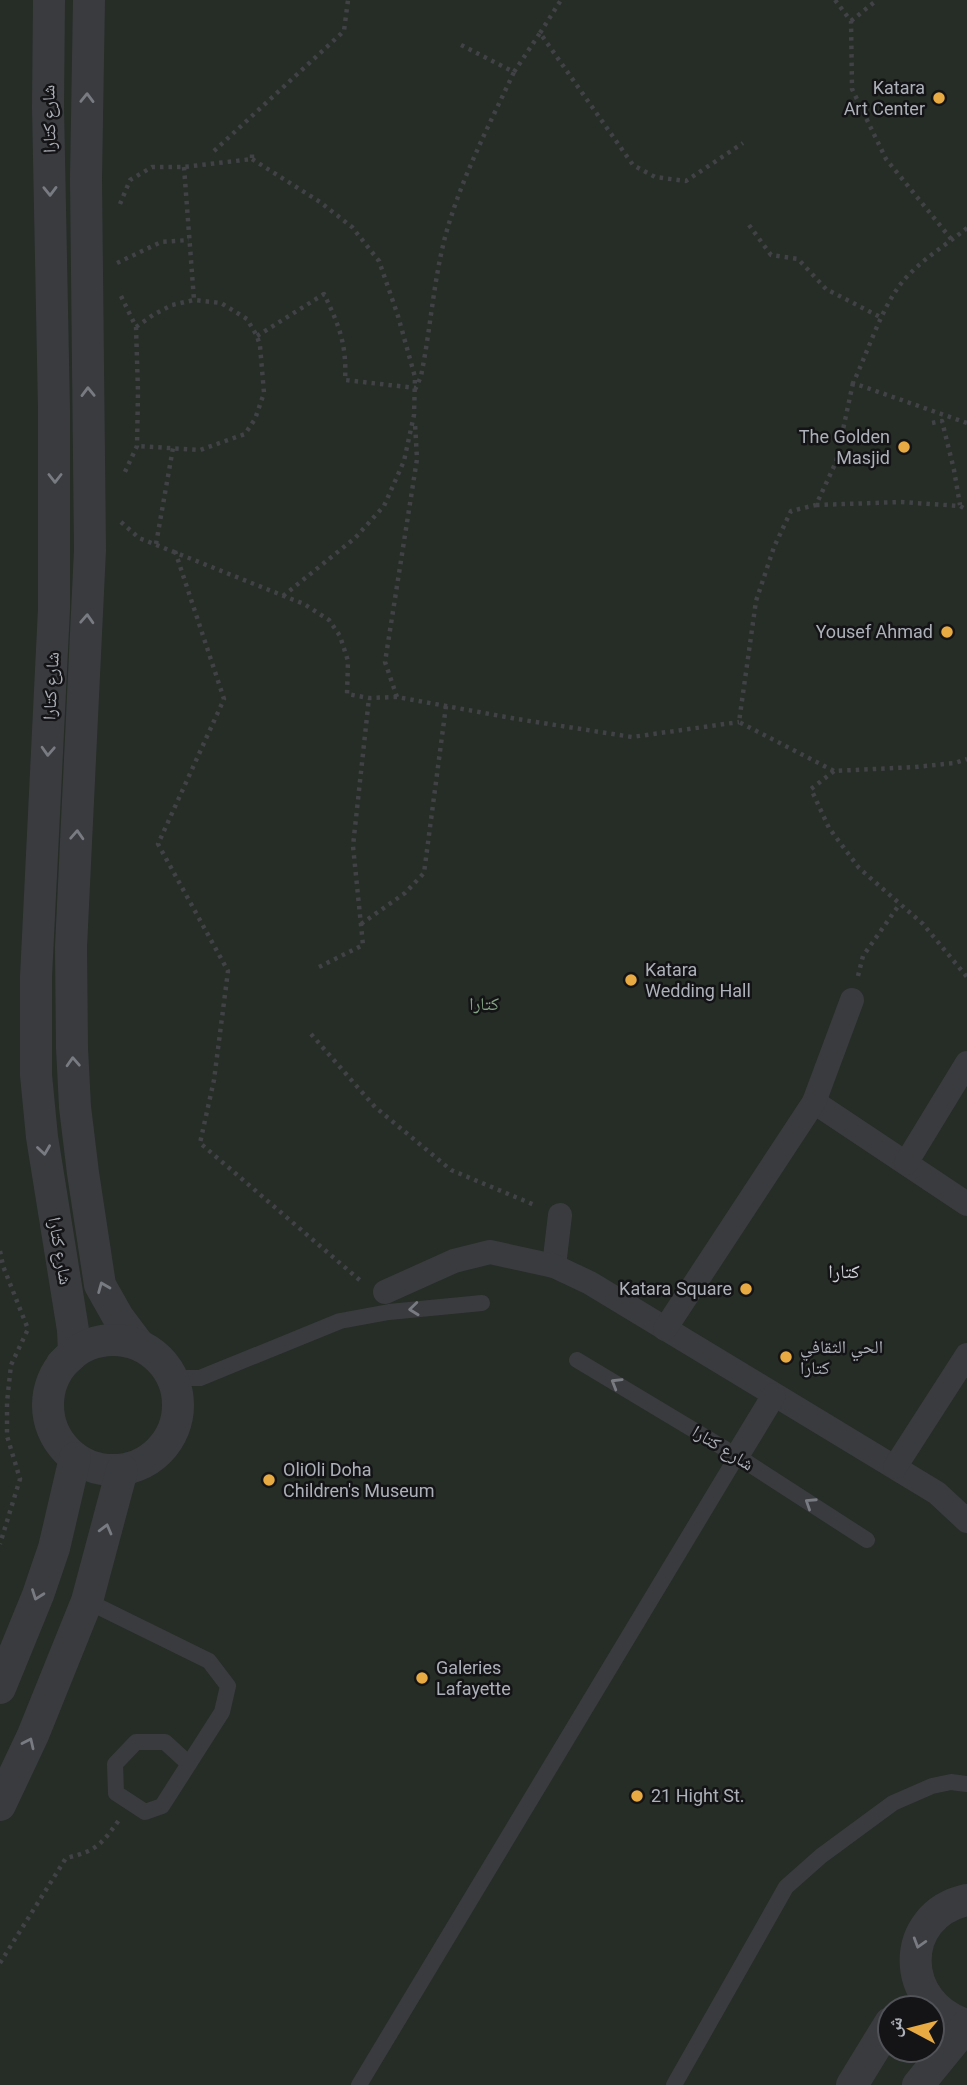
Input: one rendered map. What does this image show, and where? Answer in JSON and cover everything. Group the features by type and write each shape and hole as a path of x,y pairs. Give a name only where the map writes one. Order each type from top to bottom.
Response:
{"street":[{"name":"شارع كتارا","path":"49,0 54,581 36,976 36,1075 42,1137 73,1330 74,1353 62,1364"},
{"name":"شارع كتارا","path":"89,0 86,178 90,550 71,947 72,1048 75,1107 100,1285 118,1317 139,1345"},
{"path":"665,1329 814,1102 852,1000"},
{"path":"906,1163 967,1063"},
{"path":"814,1102 967,1204"},
{"path":"554,1266 560,1215"},
{"path":"385,1292 454,1261 491,1252 554,1266 590,1283 895,1467 937,1493 967,1521"},
{"path":"125,1340 139,1345 159,1359 173,1378 179,1408 171,1437 162,1450 150,1460 122,1471 97,1469 75,1458 53,1431 48,1408 51,1385 62,1364 78,1350 98,1342 125,1340"},
{"path":"895,1467 967,1355"},
{"path":"737,1456 774,1395"},
{"path":"0,1688 54,1548 75,1458"},
{"path":"0,1805 55,1684 87,1601 122,1471"},
{"path":"918,2085 967,2025 944,2016 921,1989 917,1978 916,1954 923,1931 939,1913 965,1897"},
{"path":"907,1994 917,1978"},
{"path":"852,2085 876,2046"}],"lane":[{"path":"173,1378 200,1378 340,1321 390,1312 482,1303"},
{"name":"شارع كتارا","path":"577,1360 737,1456 867,1540"},
{"path":"359,2085 737,1456"},
{"path":"87,1601 209,1661 228,1686 222,1712 162,1807 145,1812 116,1793 115,1765 136,1742 165,1742 189,1764"},
{"path":"674,2085 786,1887 821,1856 893,1803 932,1786 951,1782 967,1784"}],"path":[{"path":"214,151 344,31 348,0"},
{"path":"416,388 421,376 434,292 451,215 469,168 514,72 561,0"},
{"path":"835,0 851,21 852,89 887,159 952,240"},
{"path":"851,21 877,0"},
{"path":"540,33 633,165 656,177 685,181 743,143"},
{"path":"461,45 514,72"},
{"path":"252,152 252,159"},
{"path":"119,211 120,200 130,180 152,167 184,167 252,159 320,202 352,227 379,261 415,377 414,415 404,461 384,506 355,538 283,596"},
{"path":"184,167 194,300"},
{"path":"749,225 771,256 798,259 826,289 882,318"},
{"path":"816,505 836,462 853,383 882,318 903,281 967,228"},
{"path":"117,263 161,242 189,240"},
{"path":"117,253 117,276"},
{"path":"118,289 136,327 137,446 124,470 122,481"},
{"path":"257,336 324,294 340,328 346,367 345,380 416,388"},
{"path":"136,327 172,305 194,300 220,303 247,319 257,336 264,393 255,419 245,434 200,450 137,446"},
{"path":"853,383 967,423"},
{"path":"397,697 385,662 417,459 414,415"},
{"path":"932,423 942,421 960,506"},
{"path":"156,544 173,448"},
{"path":"738,722 757,601 774,547 791,511 816,505 901,502 960,506 967,510"},
{"path":"119,513 121,522 139,538 304,604 329,620 340,636 348,661 346,694 369,698 397,697 632,737 738,722 834,771 915,767 967,759"},
{"path":"175,551 224,699 158,844 228,971 214,1080 200,1143 377,1295 385,1292"},
{"path":"319,967 363,946 352,846 369,698"},
{"path":"361,924 405,893 424,873 446,706"},
{"path":"834,771 811,789 829,828 859,868 923,924 967,977"},
{"path":"852,1000 863,956 899,905"},
{"path":"311,1034 375,1107 451,1170 560,1215"},
{"path":"0,1251 3,1266 28,1329 11,1365 7,1436 20,1479 0,1544"},
{"path":"0,1963 66,1858 88,1853 103,1842 131,1803"}],"green space":[{"name":"كتارا","path":"0,0 967,0 967,2085 0,2085"}],"place":[{"name":"Katara Art Center","path":"939,98"},
{"name":"The Golden Masjid","path":"904,447"},
{"name":"Yousef Ahmad","path":"947,632"},
{"name":"Katara Wedding Hall","path":"631,980"},
{"name":"Katara Square","path":"746,1289"},
{"name":"الحي الثقافي كتارا","path":"786,1357"},
{"name":"OliOli Doha Children's Museum","path":"269,1480"},
{"name":"Galeries Lafayette","path":"422,1678"},
{"name":"21 Hight St.","path":"637,1796"}],"district":[{"name":"كتارا","path":"844,1271"}]}
